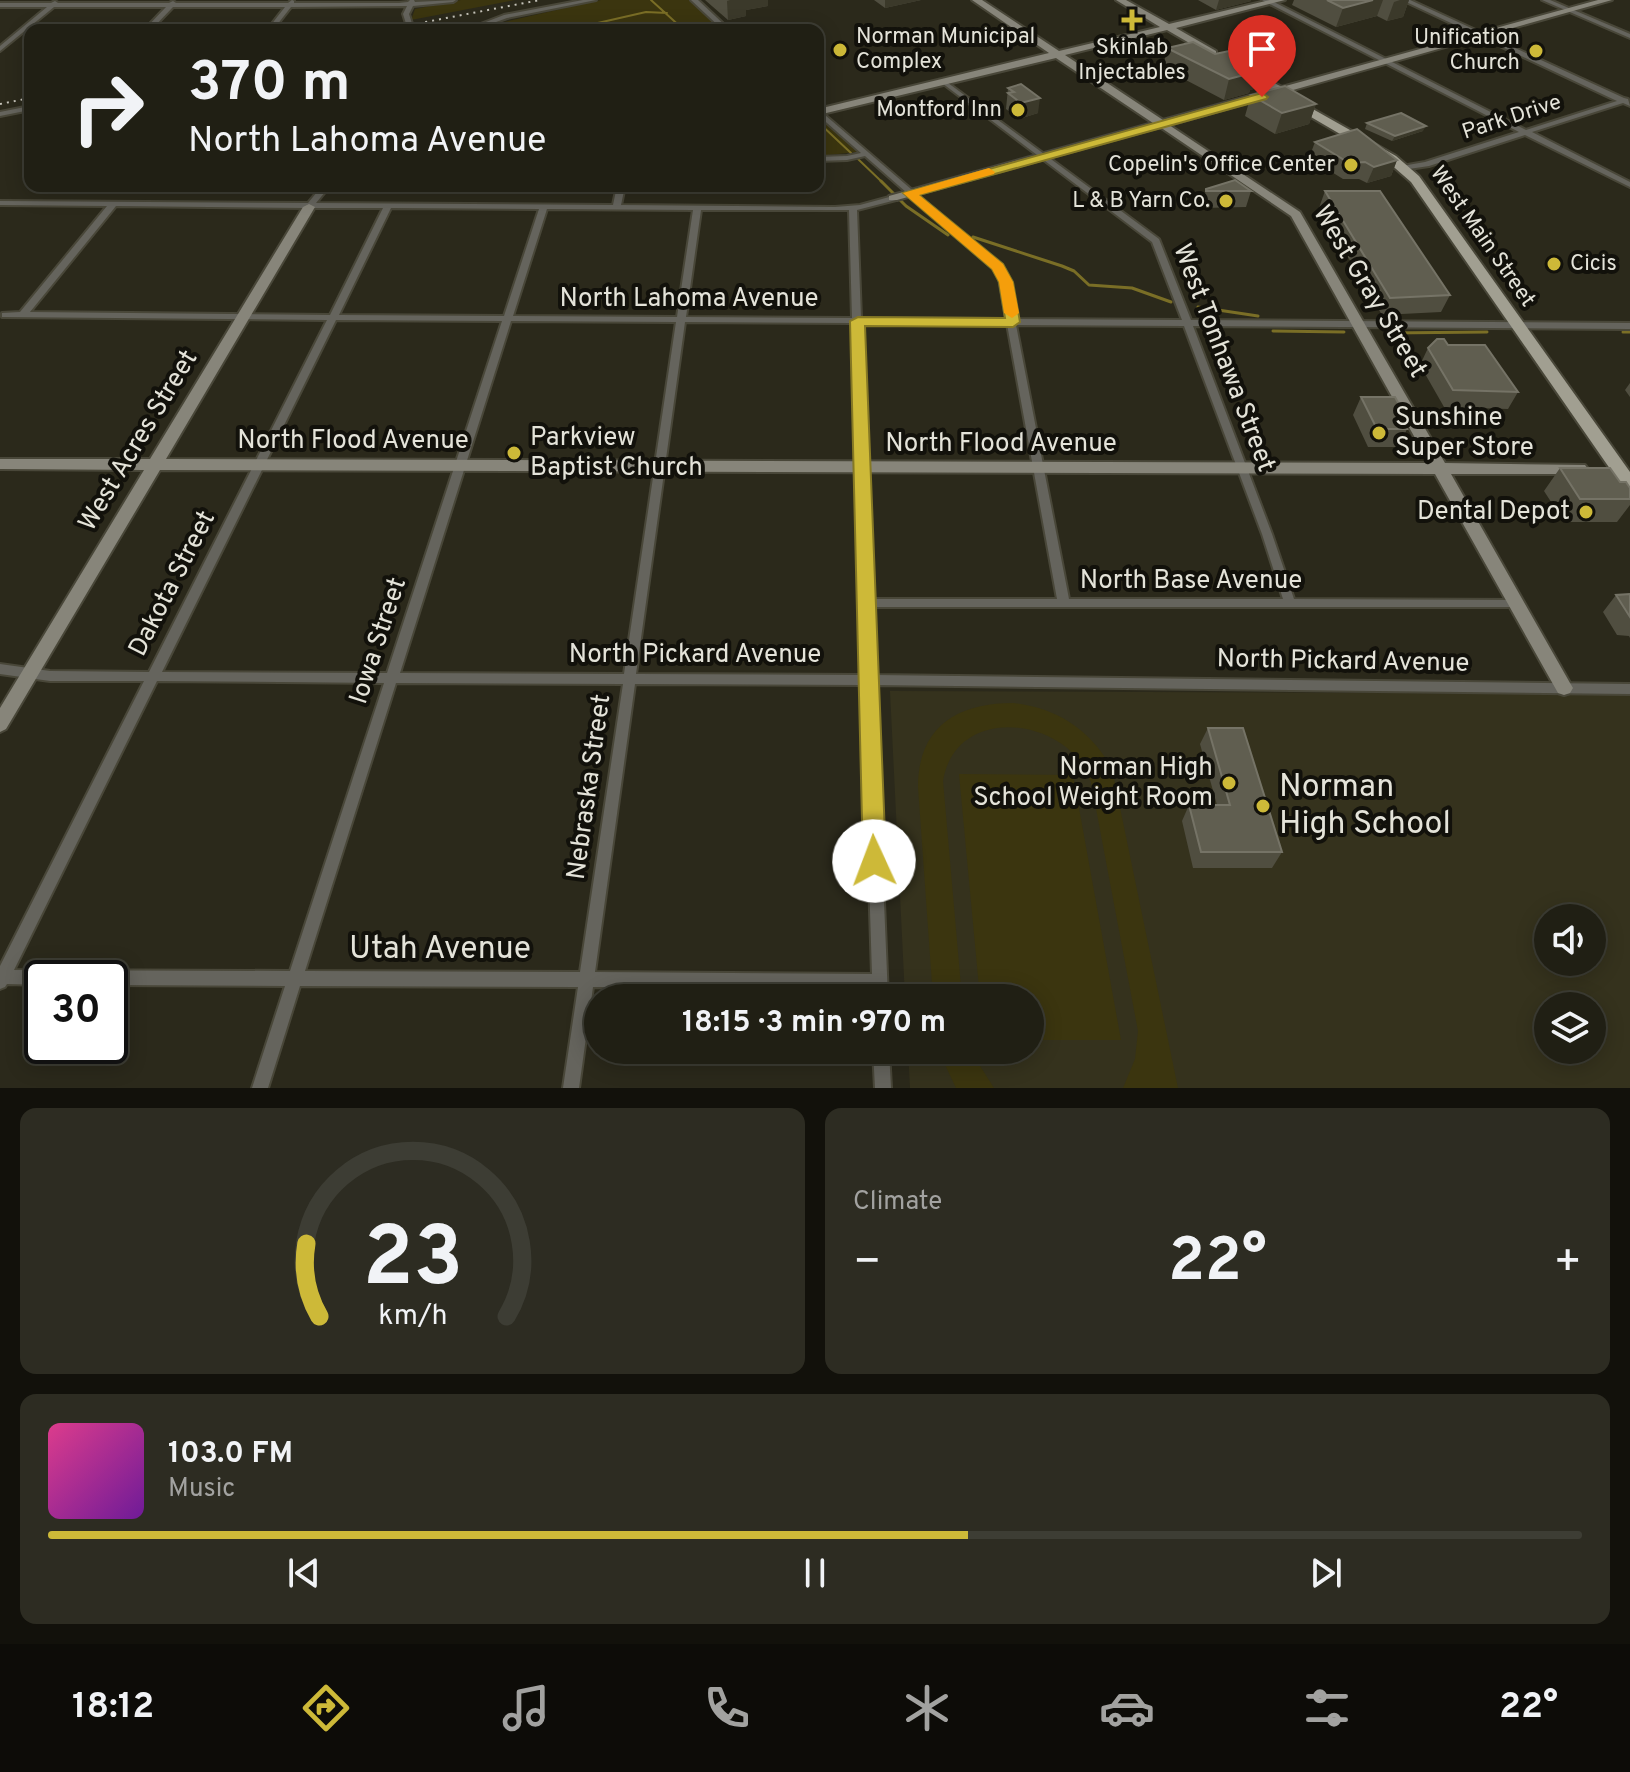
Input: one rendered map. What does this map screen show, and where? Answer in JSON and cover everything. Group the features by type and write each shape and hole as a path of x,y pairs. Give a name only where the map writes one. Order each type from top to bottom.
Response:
{"main road":[{"name":"West Main Street","path":"1281,91 1405,168 1517,325 1611,469 1630,485"}],"street":[{"path":"0,5 453,0"},
{"path":"484,24 506,16 593,0"},
{"path":"694,0 720,24"},
{"name":"West Gray Street","path":"976,0 1296,214 1361,324 1564,688"},
{"name":"West Main Street","path":"1120,0 1281,91"},
{"path":"824,111 1281,0"},
{"path":"1405,0 1628,101"},
{"path":"1545,0 1630,36"},
{"path":"0,203 853,208 1608,0"},
{"path":"1268,1 1630,185"},
{"path":"29,24 55,2"},
{"path":"153,24 174,2"},
{"path":"408,24 406,18 410,2"},
{"path":"275,24 292,3"},
{"path":"502,24 573,4"},
{"path":"0,49 24,28"},
{"name":"West Tonhawa Street","path":"944,82 1156,241 1189,322 1290,604"},
{"name":"Park Drive","path":"1405,168 1628,101"},
{"path":"0,116 24,111"},
{"path":"824,117 865,154 901,196 998,267 1006,282 1064,603"},
{"path":"824,159 865,154"},
{"name":"West Acres Street","path":"0,724 240,318 321,192"},
{"path":"616,208 620,192"},
{"path":"23,315 114,203"},
{"name":"Dakota Street","path":"1,979 388,207"},
{"name":"Iowa Street","path":"260,1088 543,208"},
{"name":"Nebraska Street","path":"571,1088 697,208"},
{"path":"853,208 879,984"},
{"name":"North Lahoma Avenue","path":"5,315 506,321 1630,326"},
{"name":"North Flood Avenue","path":"0,464 1611,469"},
{"name":"North Base Avenue","path":"865,603 1517,604"},
{"name":"North Pickard Avenue","path":"0,669 50,676 630,678 1630,689"},
{"name":"Utah Avenue","path":"1,979 879,981"},
{"path":"882,1064 883,1088"}],"shaded area":[{"path":"461,0 515,0 411,20 415,9"},
{"path":"601,0 689,0 715,24 499,24"},
{"path":"824,122 857,152 824,155"},
{"name":"Norman High School","path":"890,691 1630,694 1630,1088 910,1088 909,1064 1044,1064 1044,984 904,984"},
{"path":"993,704 1029,706 1071,723 1094,743 1112,769 1178,1088 1123,1088 1135,1059 1138,1031 1091,782 1074,754 1049,736 1011,727 992,729 960,745 949,761 943,781 961,984 932,984 918,787 920,766 933,734 944,722 958,714"},
{"path":"959,774 1073,775 1121,1040 1044,1040 1044,984 979,984"},
{"path":"945,1064 979,1064 994,1088 956,1088"}],"building":[{"path":"1327,0 1373,0 1343,8"},
{"path":"1193,42 1215,54 1229,51 1259,68 1229,79 1167,48"},
{"path":"1021,84 1040,98 1021,103 1008,93 1014,92 1008,88"},
{"path":"1285,86 1316,104 1282,113 1251,95"},
{"path":"1401,113 1426,126 1395,136 1367,123"},
{"path":"1357,129 1397,160 1374,167 1365,162 1349,163 1315,142"},
{"path":"1235,180 1251,191 1206,191 1206,189"},
{"path":"1325,191 1380,191 1450,295 1390,298"},
{"path":"1437,339 1444,339 1448,345 1485,345 1518,392 1453,390 1428,348"},
{"path":"1361,397 1395,397 1403,412 1398,412 1407,429 1377,429"},
{"path":"1560,468 1610,468 1620,482 1626,482 1630,488 1630,499 1580,499"},
{"path":"1630,594 1630,617 1616,595"},
{"name":"Norman High School Weight Room","path":"1208,728 1243,728 1282,852 1201,852 1189,805 1230,805"}],"waterway":[{"path":"651,0 665,13"},
{"path":"593,24 646,12 665,13"},
{"path":"665,13 677,24"},
{"path":"824,128 851,153"},
{"path":"858,159 883,183"},
{"path":"883,183 906,206 948,235"},
{"path":"973,237 1062,266 1074,271 1089,285 1132,288 1171,302"},
{"path":"1198,307 1258,316"},
{"path":"1273,331 1344,332"},
{"path":"1388,333 1487,332"},
{"path":"1623,332 1630,332"}],"railway":[{"path":"415,24 540,0"},
{"path":"0,104 24,99"}],"slow traffic":[{"path":"989,172 909,193 998,267 1006,282 1012,313"}],"place":[{"name":"Skinlab Injectables","path":"1132,20"},
{"name":"Norman Municipal Complex","path":"840,50"},
{"name":"Unification Church","path":"1536,51"},
{"name":"Montford Inn","path":"1018,110"},
{"name":"Copelin's Office Center","path":"1351,165"},
{"name":"L & B Yarn Co.","path":"1226,201"},
{"name":"Cicis","path":"1554,264"},
{"name":"Sunshine Super Store","path":"1379,433"},
{"name":"Parkview Baptist Church","path":"514,453"},
{"name":"Dental Depot","path":"1586,512"},
{"name":"Norman High School Weight Room","path":"1229,783"},
{"name":"Norman High School","path":"1263,806"}],"route":[{"path":"874,861 858,321 1013,322 1006,282 998,267 909,193 1262,97"}]}
